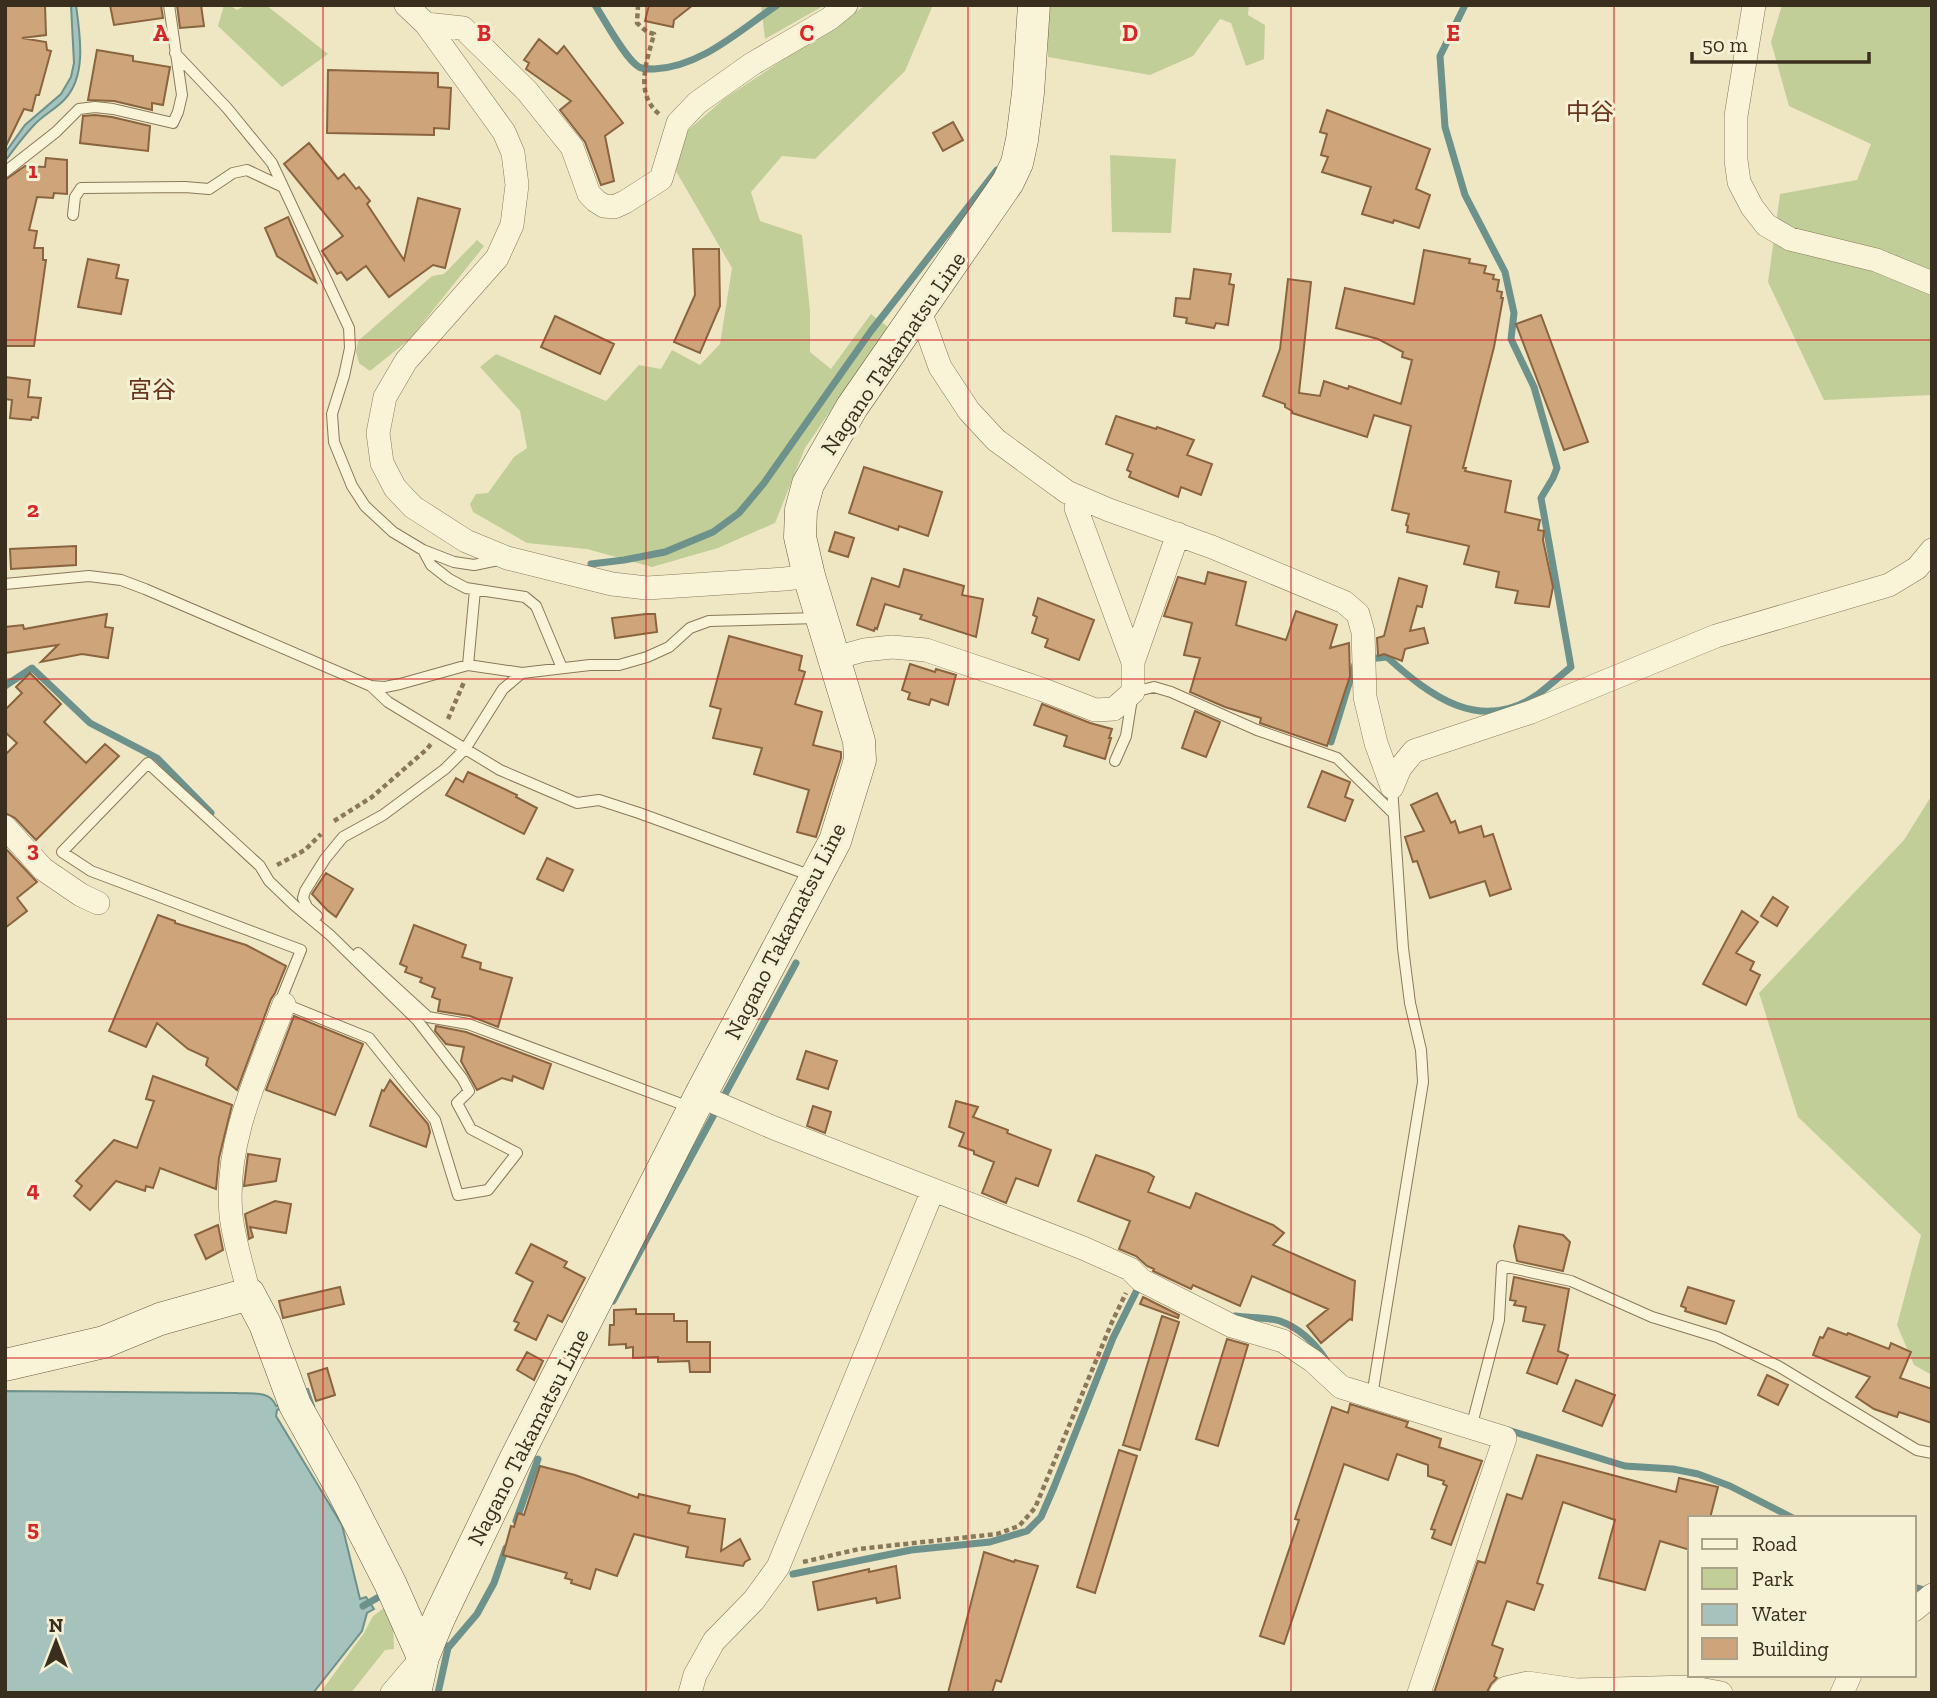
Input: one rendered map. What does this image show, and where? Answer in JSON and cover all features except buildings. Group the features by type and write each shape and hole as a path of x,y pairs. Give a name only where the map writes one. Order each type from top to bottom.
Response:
{"main road":[{"name":"Nagano Takamatsu Line","path":"415,1693 423,1657 439,1618 515,1460 709,1104 835,841 860,760 859,741 809,576 800,537 801,510 808,484 852,407 1008,183 1017,163 1028,93 1034,5"},
{"path":"5,1365 104,1342 160,1319 249,1294 265,1324 294,1401 394,1591 423,1657"}],"street":[{"path":"406,5 426,24 504,132 513,153 517,185 512,225 497,258 407,360 385,397 378,433 382,463 395,488 413,507 466,541 507,558 612,584 647,588 809,576"},
{"path":"426,24 463,28 527,91 572,147 589,194 604,206 614,206 661,179 678,123 697,103 752,64 829,19 846,5"},
{"path":"1754,5 1736,116 1739,183 1752,206 1766,225 1790,239 1876,260 1932,283"},
{"path":"920,310 940,367 969,411 996,440 1067,492 1213,547 1344,602 1358,614 1363,632 1365,698 1392,787"},
{"path":"1077,496 1076,508 1133,662"},
{"path":"835,658 864,650 892,647 926,650 1095,710 1114,709 1133,692 1133,662 1178,534"},
{"path":"1392,787 1400,768 1414,751 1531,712 1716,636 1889,585 1917,568 1932,550"},
{"path":"5,827 43,869 81,895 98,903"},
{"path":"249,1294 231,1218 231,1165 243,1114 284,1004"},
{"path":"709,1104 1083,1248 1130,1269 1141,1280 1232,1325 1283,1341 1313,1361 1341,1387 1373,1390 1473,1422 1505,1438 1419,1693"},
{"path":"690,1693 695,1675 714,1641 754,1600 778,1567 933,1190"},
{"path":"392,1693 423,1657"},
{"path":"1842,1693 1849,1677"},
{"path":"1501,1693 1506,1688 1528,1683 1576,1690 1689,1687 1721,1693"}],"lane":[{"path":"5,172 56,132 79,109 113,109 173,122 182,95 169,5"},
{"path":"175,53 272,163 349,328 350,348 332,414 334,442 352,486 366,506 393,532 423,550 454,562 474,565 507,558"},
{"path":"73,215 75,197 81,188 209,189 233,173 247,170 283,187"},
{"path":"423,550 430,565 466,588 525,597 536,606 562,667"},
{"path":"5,584 89,576 121,580 371,686 385,687 468,665 522,673 562,667 619,665 669,647 690,628 709,621 822,617"},
{"path":"468,665 475,590"},
{"path":"522,673 503,689 465,749 445,769 383,815 343,836 325,859 303,898 307,907 357,957 417,1020 462,1078 469,1091 457,1103 471,1129 517,1153 488,1190 458,1195 435,1120 369,1038 280,1002 301,950 91,871 62,852 148,763 260,866 268,881 285,897 357,957 428,1017 468,1024 709,1104"},
{"path":"371,686 388,702 500,770 577,803 599,800 816,877"},
{"path":"1115,761 1126,736 1133,692 1154,687 1257,730 1337,758 1393,813"},
{"path":"1373,1390 1423,1082 1421,1050 1410,1003 1403,948 1392,787"},
{"path":"1473,1422 1500,1320 1502,1266 1571,1281 1652,1317 1717,1337 1778,1366 1917,1450 1932,1453"}],"path":[{"path":"638,5 636,23 654,34 643,75 645,93 653,109 676,129"},
{"path":"263,872 305,850 337,818 372,797 427,749 448,718 464,682 468,665"},
{"path":"778,1567 859,1549 997,1534 1018,1526 1035,1508 1112,1322 1130,1282 1137,1275"}],"green space":[{"path":"224,5 237,10 246,5 266,5 328,54 282,87 218,26"},
{"path":"761,5 825,5 765,39"},
{"path":"866,5 933,5 905,71 815,159 782,156 751,192 760,221 802,235 810,311 810,352 831,369 871,314 888,327 805,448 775,523 718,548 652,567 587,549 527,543 473,512 470,504 476,494 488,493 514,457 527,448 520,411 480,367 496,354 606,401 639,365 661,369 672,350 700,365 720,344 732,268 673,166 686,132 724,99"},
{"path":"1048,5 1249,5 1248,15 1265,25 1264,59 1246,66 1231,23 1220,19 1193,56 1150,75 1048,57"},
{"path":"1782,5 1932,5 1932,395 1824,400 1768,282 1780,194 1857,180 1871,144 1789,106 1771,42"},
{"path":"1110,155 1176,159 1171,233 1112,232"},
{"path":"477,240 484,246 410,339 370,371 359,363 356,352 358,341 432,276 444,274"},
{"path":"1932,795 1932,1375 1914,1365 1897,1325 1921,1235 1798,1117 1759,993 1904,840"},
{"path":"388,1605 393,1624 394,1649 385,1650 351,1693 320,1693 364,1633 373,1616"}],"water":[{"path":"71,5 76,5 80,42 77,78 65,99 36,123 5,161 5,153 25,125 61,94 71,77 74,63"},
{"path":"308,1389 314,1406 308,1406 303,1399 277,1410 276,1416 342,1525 360,1599 366,1597 374,1609 367,1613 362,1631 313,1693 5,1693 5,1391 254,1393 269,1397 276,1406 301,1396 300,1391"}],"waterway":[{"path":"595,5 634,63 640,68 654,69 688,62 704,54 777,5"},
{"path":"1368,659 1387,657 1421,685 1457,705 1496,711 1516,706 1537,695 1571,667 1541,498 1557,468 1534,387 1511,339 1514,313 1505,272 1465,195 1445,127 1440,56 1465,5"},
{"path":"591,564 665,552 713,532 739,513 764,483 871,331 997,170"},
{"path":"1331,742 1355,664"},
{"path":"5,686 32,668 90,723 157,758 211,813"},
{"path":"613,1301 796,963"},
{"path":"793,1574 911,1550 990,1542 1027,1531 1041,1517 1113,1338 1139,1286"},
{"path":"1235,1316 1269,1319 1287,1324 1306,1337 1326,1360"},
{"path":"1508,1430 1625,1466 1673,1469 1698,1474 1730,1486 1789,1516"},
{"path":"516,1521 538,1459"},
{"path":"448,1648 477,1614 494,1583 506,1548"},
{"path":"1916,1588 1928,1591"},
{"path":"363,1606 386,1593"},
{"path":"438,1693 447,1646"}],"district":[{"name":"中谷","path":"1590,111"},
{"name":"宮谷","path":"152,389"}]}
